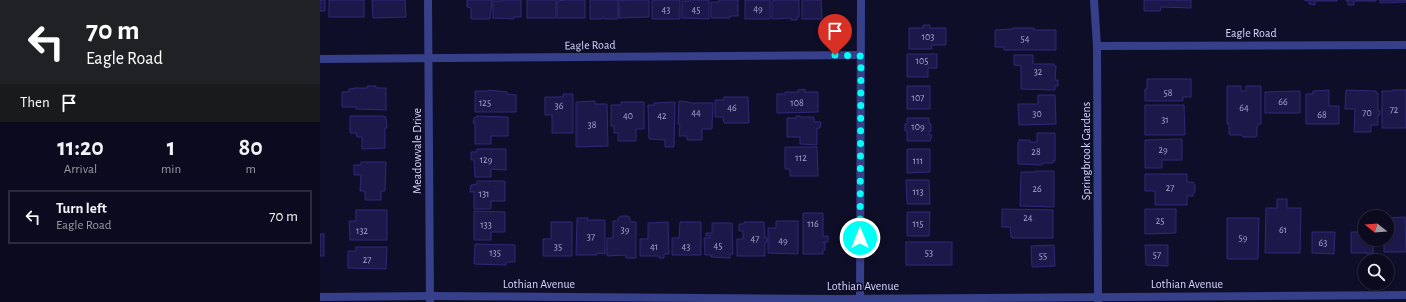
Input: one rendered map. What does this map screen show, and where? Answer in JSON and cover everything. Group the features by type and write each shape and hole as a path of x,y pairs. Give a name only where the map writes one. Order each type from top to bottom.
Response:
{"street":[{"name":"Meadowvale Drive","path":"428,0 430,299"},
{"path":"860,300 861,0"},
{"name":"Springbrook Gardens","path":"1094,0 1097,46 1098,299"},
{"name":"Eagle Road","path":"1097,46 1406,45"},
{"name":"Eagle Road","path":"320,59 861,56"},
{"name":"Lothian Avenue","path":"320,297 430,299 860,300 1406,295"}],"building":[{"path":"320,0 325,0 325,11 320,11"},
{"path":"329,0 364,0 364,17 329,17"},
{"path":"372,0 405,0 406,17 373,18"},
{"path":"467,0 492,0 490,19 471,19 471,8 467,7"},
{"path":"521,0 521,17 514,17 514,19 493,18 493,1"},
{"path":"527,0 556,0 556,18 527,18"},
{"path":"585,0 585,18 557,18 557,1"},
{"path":"590,0 618,0 618,19 590,19"},
{"path":"649,0 649,17 619,18 619,1"},
{"path":"680,0 680,19 652,19 652,1"},
{"path":"709,0 709,19 682,18 682,1"},
{"path":"719,0 738,0 738,16 730,16 730,18 711,18 711,2 719,2"},
{"path":"745,0 770,0 770,19 745,19"},
{"path":"799,0 799,17 797,17 797,20 791,20 791,18 772,19 772,1"},
{"path":"802,0 821,0 822,19 802,19"},
{"path":"1144,0 1191,0 1191,8 1161,7 1160,11 1144,11"},
{"path":"1304,0 1337,1 1315,1 1315,5 1309,4 1309,1"},
{"path":"1346,0 1376,1 1354,1 1354,5 1348,5 1348,1"},
{"path":"1380,0 1406,0 1406,2 1380,3"},
{"path":"923,25 930,25 930,28 946,28 946,45 931,45 932,49 909,49 909,28 923,28"},
{"path":"1013,28 1056,30 1056,50 1004,50 1004,47 995,47 995,30"},
{"path":"907,54 937,54 937,68 928,68 928,77 907,77"},
{"path":"1014,55 1033,55 1033,64 1054,64 1054,66 1056,66 1055,80 1058,80 1058,86 1055,86 1055,90 1021,89 1021,66 1014,65"},
{"path":"1147,79 1191,79 1191,97 1183,97 1183,101 1145,101"},
{"path":"367,86 386,88 386,110 342,107 342,92 349,92 349,89 367,88"},
{"path":"907,86 930,86 930,109 907,109"},
{"path":"1227,86 1241,86 1241,91 1246,91 1246,86 1261,86 1261,124 1257,127 1257,136 1243,137 1242,135 1229,134 1229,124 1227,124"},
{"path":"805,89 805,92 818,92 818,112 777,113 777,94 785,94 785,92 798,92 798,90"},
{"path":"489,90 507,92 507,94 516,95 516,112 475,112 475,91"},
{"path":"1329,90 1329,106 1339,106 1339,124 1306,124 1306,94 1313,94 1313,91"},
{"path":"1346,90 1376,91 1376,93 1378,93 1378,111 1380,111 1380,115 1378,115 1378,125 1371,125 1371,132 1354,132 1355,109 1345,109"},
{"path":"1406,90 1406,128 1382,128 1382,91"},
{"path":"1300,91 1300,113 1265,113 1265,92"},
{"path":"563,94 573,94 573,133 552,133 552,115 545,115 545,97 563,97"},
{"path":"1038,95 1055,95 1056,124 1019,125 1018,104 1038,104"},
{"path":"724,97 748,97 749,123 724,123 723,117 715,117 715,100 724,100"},
{"path":"595,101 595,104 607,104 608,146 576,147 576,102"},
{"path":"679,101 689,103 713,103 712,129 702,129 702,140 687,140 687,136 679,136"},
{"path":"621,102 644,102 644,129 636,129 636,141 618,141 618,133 614,133 614,126 611,126 611,105 621,105"},
{"path":"675,102 674,147 665,147 665,140 649,139 648,105 654,105 654,103"},
{"path":"1145,105 1184,105 1185,135 1145,135"},
{"path":"350,116 386,117 387,128 385,128 385,148 362,149 362,137 357,137 356,133 350,133"},
{"path":"477,116 508,117 508,136 491,136 491,144 475,144 475,123 473,123 474,118"},
{"path":"796,116 814,117 814,122 821,122 820,128 817,128 817,145 800,144 800,137 787,137 787,118 796,118"},
{"path":"907,118 929,118 931,131 929,131 929,135 932,135 930,141 907,141 905,124 907,124"},
{"path":"1037,133 1055,133 1055,161 1053,161 1053,163 1043,163 1042,165 1018,164 1019,140 1030,140 1030,142 1037,142"},
{"path":"1182,139 1182,160 1162,160 1162,168 1145,168 1145,140"},
{"path":"785,147 817,147 818,176 790,176 790,169 785,169"},
{"path":"477,149 506,149 506,170 491,169 491,177 475,177 474,160 471,160 471,152 477,152"},
{"path":"907,149 930,149 930,172 907,173"},
{"path":"361,162 386,162 385,191 381,191 381,200 365,200 365,191 360,191 361,175 354,175 354,165 361,165"},
{"path":"1054,171 1054,207 1020,206 1021,172"},
{"path":"1145,174 1187,174 1187,182 1193,182 1195,192 1193,196 1187,196 1187,205 1155,205 1155,191 1145,191"},
{"path":"906,180 929,180 930,204 907,204"},
{"path":"477,181 505,181 505,201 491,201 491,209 474,209 474,192 470,192 471,185 477,184"},
{"path":"1277,199 1287,199 1287,208 1301,208 1300,253 1265,253 1266,208 1277,208"},
{"path":"1002,209 1053,210 1053,238 1012,238 1010,227 1002,227"},
{"path":"1145,209 1176,209 1176,233 1145,234"},
{"path":"356,210 387,210 387,240 350,240 349,221 356,221"},
{"path":"474,211 505,212 505,232 491,232 491,240 474,240"},
{"path":"907,212 930,212 929,236 907,236"},
{"path":"803,213 823,213 823,236 828,236 828,242 823,242 825,243 825,250 823,250 823,254 803,254"},
{"path":"621,216 628,216 630,218 630,222 636,222 636,258 626,258 626,255 607,256 607,238 613,238 613,221 618,221 618,218"},
{"path":"1405,217 1406,252 1384,252 1384,246 1394,246 1394,218"},
{"path":"577,218 588,218 587,220 605,220 605,254 597,253 597,255 576,255"},
{"path":"1227,218 1259,218 1258,259 1227,259"},
{"path":"776,221 798,221 798,254 768,253 768,228 776,228"},
{"path":"551,222 572,222 572,256 543,256 543,239 551,239"},
{"path":"668,222 669,254 664,254 664,258 659,258 659,256 640,256 640,239 648,239 648,223"},
{"path":"680,222 701,222 701,255 672,255 672,238 679,238"},
{"path":"744,222 764,222 765,238 767,238 767,242 765,242 765,256 737,256 737,239 743,239 743,231 739,231 739,224 744,224"},
{"path":"712,223 732,223 733,254 730,254 730,258 711,257 711,255 705,255 704,238 710,238 710,236 706,236 706,233 712,233"},
{"path":"1312,232 1335,232 1334,254 1312,253"},
{"path":"1351,232 1358,232 1358,246 1374,246 1373,254 1351,253"},
{"path":"320,234 324,234 324,256 320,256"},
{"path":"906,242 952,242 952,265 906,265"},
{"path":"475,244 515,245 515,262 506,262 506,265 474,264"},
{"path":"1054,245 1055,266 1032,267 1031,246"},
{"path":"1145,245 1168,245 1168,266 1146,265"},
{"path":"356,247 387,247 386,269 348,268 348,251 356,251"}],"route":[{"path":"835,55 861,56 860,238"}]}
